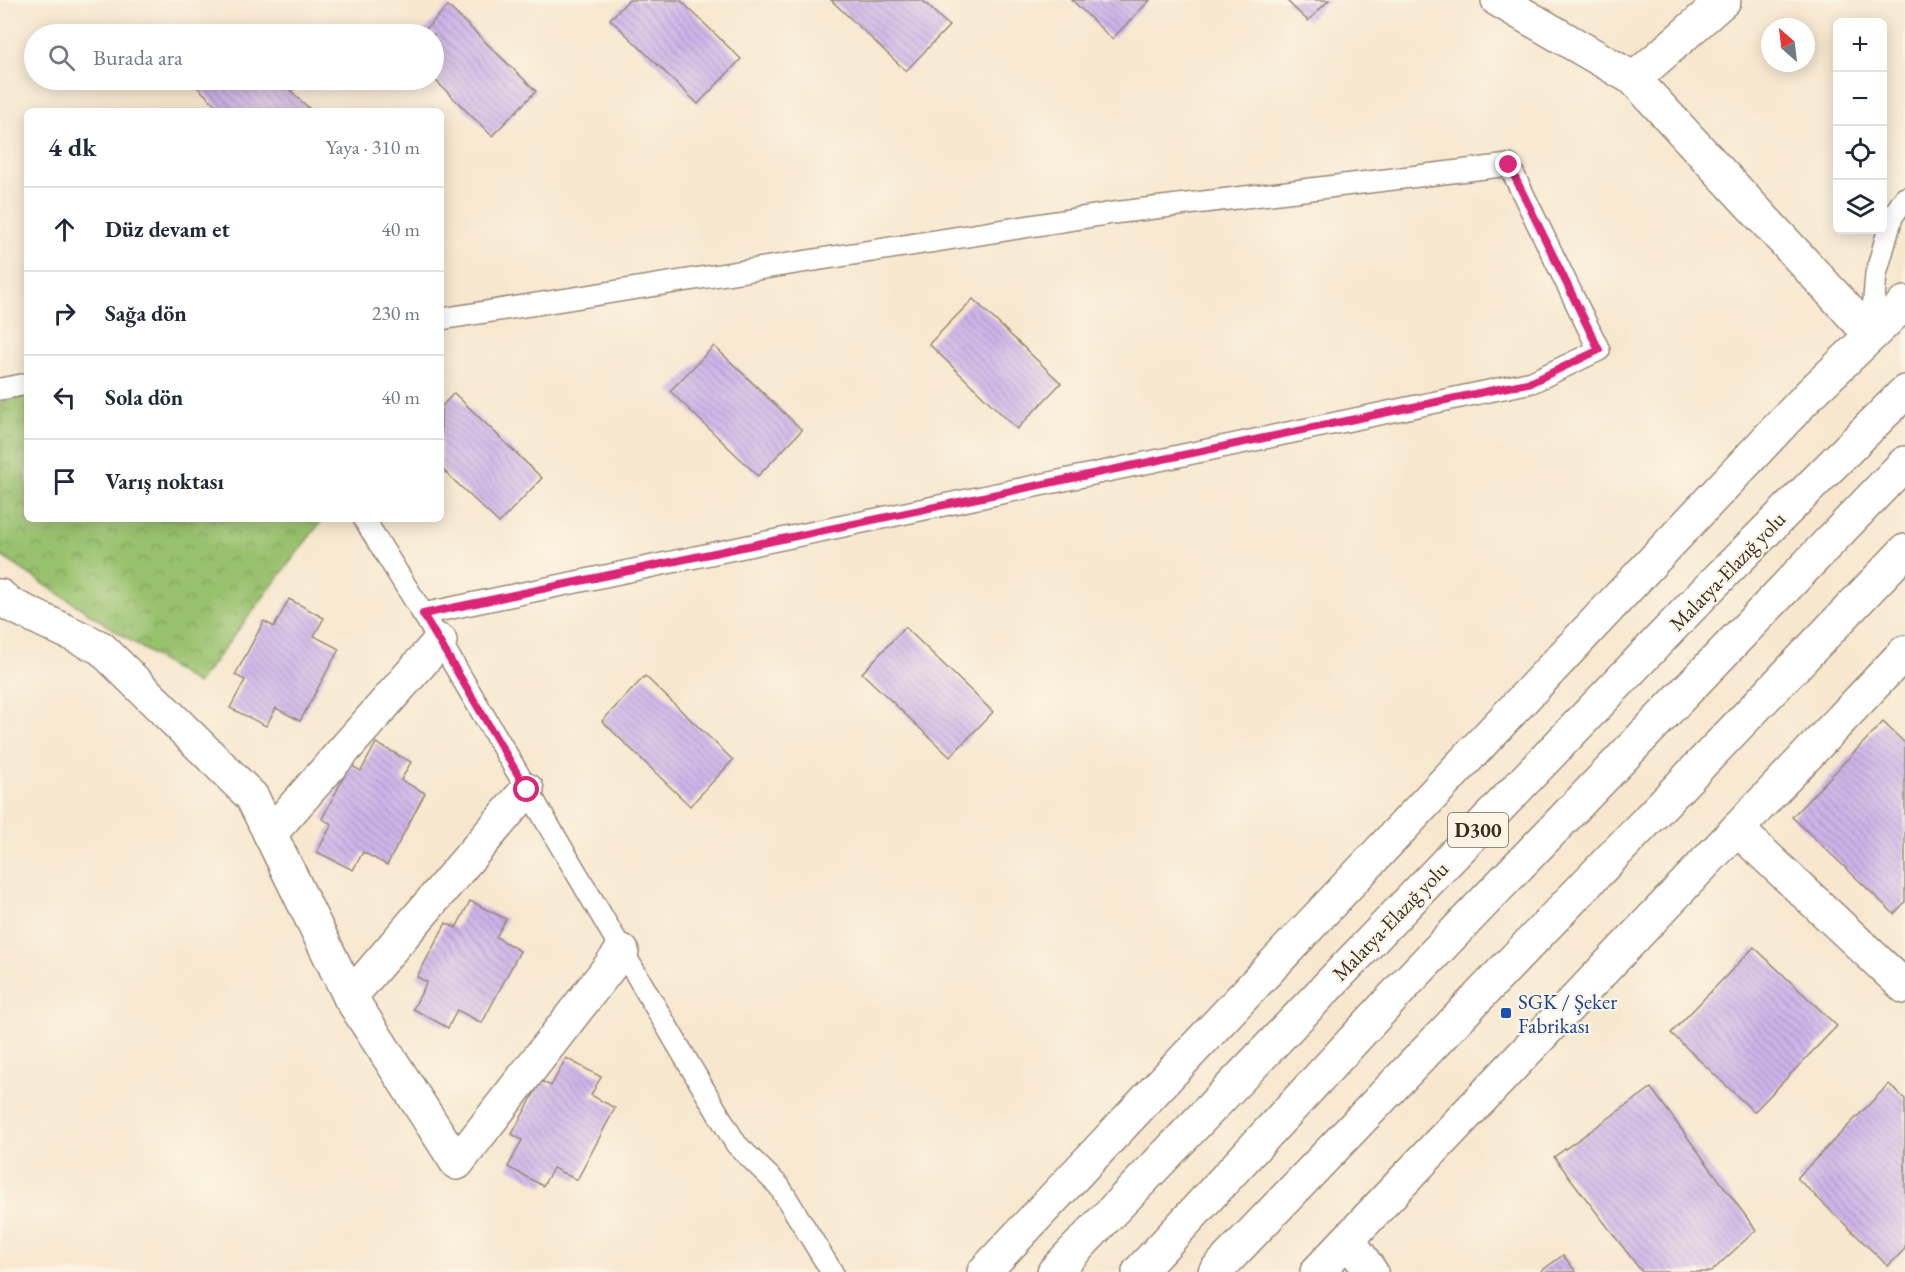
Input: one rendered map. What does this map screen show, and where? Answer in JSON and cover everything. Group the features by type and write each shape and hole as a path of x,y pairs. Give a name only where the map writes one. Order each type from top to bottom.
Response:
{"main road":[{"path":"1634,79 1724,0"},
{"path":"1502,1 1634,79 1871,335"},
{"path":"984,1272 1802,403 1905,303"},
{"name":"Malatya-Elazığ yolu","path":"1054,1272 1712,585 1905,392"},
{"name":"D300","path":"1139,1272 1411,978 1905,463"},
{"path":"1215,1272 1905,551"},
{"path":"0,596 11,605 101,648 252,797 350,997 457,1162 622,951"},
{"path":"270,834 440,641"},
{"path":"1317,1272 1349,1241 1905,652"},
{"path":"350,997 527,790"},
{"path":"1737,829 1905,987"},
{"path":"1349,1241 1371,1272"}],"lane":[{"path":"423,614 1532,382 1599,350 1509,165 1113,213 444,319"},
{"path":"1871,335 1876,274 1892,217 1905,198"},
{"path":"0,389 24,385"},
{"path":"366,522 440,641 736,1144 779,1186 832,1272"}],"green space":[{"path":"24,395 24,522 321,522 197,684 0,555 0,402"}],"building":[{"path":"629,0 680,0 741,59 698,104 610,19"},
{"path":"831,0 922,0 949,26 906,71"},
{"path":"1072,0 1150,0 1112,39"},
{"path":"1286,0 1329,0 1308,21"},
{"path":"448,6 536,91 492,136 444,89 444,24 431,24"},
{"path":"200,90 290,90 309,108 219,108"},
{"path":"973,299 1061,383 1017,429 929,344"},
{"path":"714,346 802,430 758,476 670,391"},
{"path":"454,393 542,478 499,523 444,471 444,404"},
{"path":"289,599 324,618 314,636 339,649 300,721 276,708 266,726 230,708 245,680 235,675 264,621 274,627"},
{"path":"905,627 993,712 950,757 862,673"},
{"path":"645,676 733,760 690,806 602,721"},
{"path":"1883,722 1905,743 1905,902 1894,914 1792,817"},
{"path":"376,743 411,762 401,780 425,793 387,865 363,852 353,870 317,852 332,824 322,819 350,765 361,771"},
{"path":"470,901 506,919 496,937 520,951 482,1023 457,1010 448,1028 413,1009 427,982 417,977 446,923 456,928"},
{"path":"1754,947 1837,1026 1754,1112 1671,1033"},
{"path":"566,1058 601,1077 591,1095 615,1108 577,1180 553,1168 543,1186 508,1167 522,1140 512,1134 541,1081 551,1086"},
{"path":"1889,1084 1905,1099 1905,1249 1888,1266 1797,1178"},
{"path":"1651,1088 1756,1230 1711,1272 1642,1272 1554,1157"},
{"path":"1563,1255 1576,1272 1540,1272"}],"place":[{"name":"SGK / Şeker Fabrikası","path":"1506,1013"}],"route":[{"path":"527,790 423,614 1532,382 1599,350 1509,165"}]}
